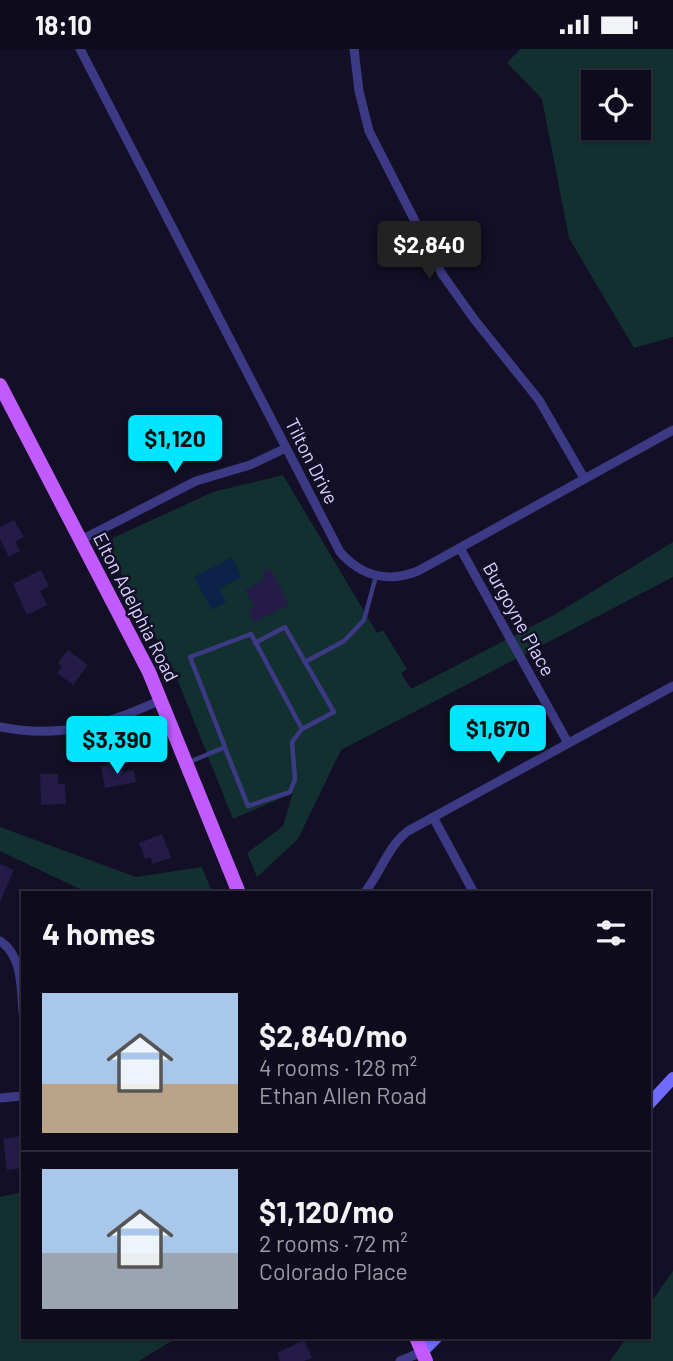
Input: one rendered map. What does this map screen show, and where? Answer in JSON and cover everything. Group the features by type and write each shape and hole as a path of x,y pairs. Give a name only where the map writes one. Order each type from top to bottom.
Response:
{"main road":[{"name":"Elton Adelphia Road","path":"0,385 161,700 238,891"},
{"path":"417,1339 424,1356"}],"street":[{"name":"Tilton Drive","path":"80,49 340,552 358,569 376,576"},
{"path":"354,49 359,91 369,131 442,274 539,400 584,478"},
{"path":"376,576 409,574 673,430"},
{"path":"81,540 196,481 250,465 286,448"},
{"name":"Burgoyne Place","path":"460,548 568,743"},
{"path":"365,891 392,846 408,831 673,685"},
{"path":"0,727 31,732 82,729 120,718 161,700"},
{"path":"433,817 473,891"},
{"path":"0,941 9,947 18,963 21,993"},
{"path":"651,1102 673,1078"},
{"path":"0,1098 21,1096"},
{"path":"400,1361 424,1356 436,1339"}],"lane":[{"path":"305,662 344,641 364,620 376,576"},
{"path":"255,643 285,627 334,712 302,729 292,742 295,779 290,792 248,806 190,657 251,634 255,643 302,729"},
{"path":"187,763 225,747"}],"green space":[{"path":"520,49 673,49 673,337 634,348 569,238 542,99 507,63"},
{"path":"283,475 377,633 383,630 407,669 401,673 411,689 554,615 673,542 673,577 341,750 298,839 257,877 247,853 283,826 293,793 233,819 174,671 110,553 113,538 213,492"},
{"path":"0,827 136,877 202,867 212,891 84,891 0,851"},
{"path":"21,1192 21,1339 175,1339 139,1361 0,1361 0,1197"},
{"path":"673,1271 673,1361 610,1361 626,1339 651,1339 651,1302"}],"water":[{"path":"232,557 242,577 219,589 226,602 212,610 194,577"}],"building":[{"path":"14,520 24,537 15,542 20,551 9,557 0,539 0,527"},
{"path":"270,568 289,604 254,623 248,611 255,607 245,590 261,581 265,577 262,572"},
{"path":"41,570 49,586 40,591 47,605 27,615 13,584"},
{"path":"68,650 88,665 73,685 57,673 62,666 58,663"},
{"path":"121,762 123,772 134,770 136,782 105,788 101,767"},
{"path":"40,774 58,774 58,784 65,784 66,804 41,805"},
{"path":"162,834 171,858 153,864 150,857 145,859 139,843"},
{"path":"0,864 14,870 0,902"},
{"path":"21,1136 21,1168 7,1170 3,1139"},
{"path":"304,1340 312,1358 304,1361 280,1361 277,1353"}]}
